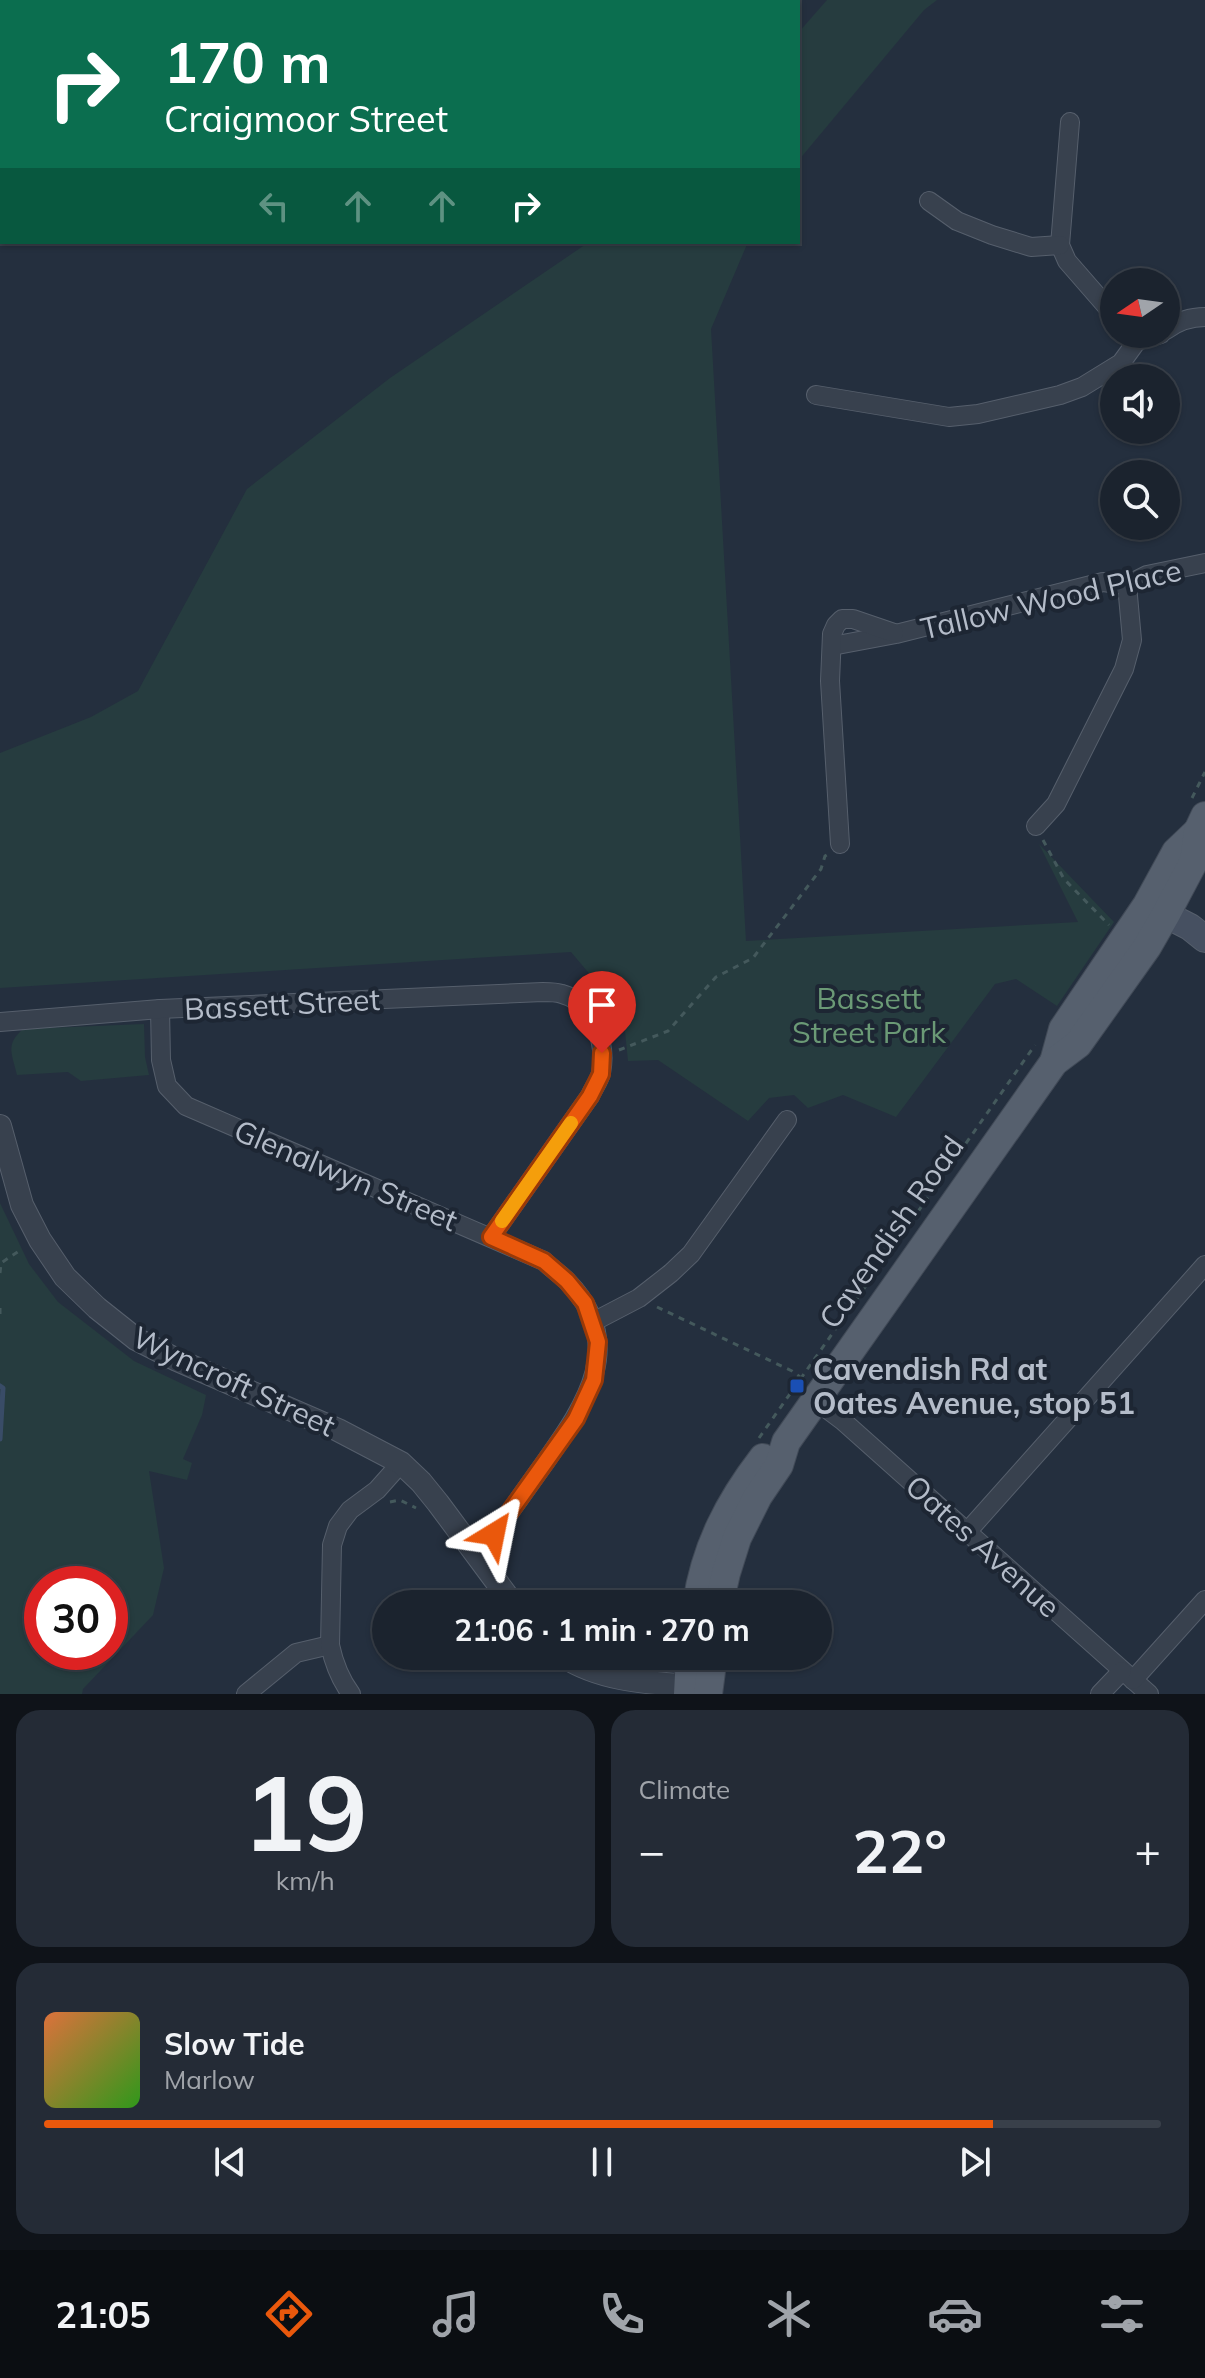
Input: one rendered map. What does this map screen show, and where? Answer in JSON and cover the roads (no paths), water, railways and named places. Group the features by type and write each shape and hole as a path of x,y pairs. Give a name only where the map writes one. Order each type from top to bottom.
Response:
{"main road":[{"name":"Cavendish Road","path":"722,1590 737,1538 758,1496 779,1465 808,1389 1054,1062 1063,1029 1194,861 1197,817"},
{"path":"1157,910 1205,939"},
{"name":"Cavendish Road","path":"700,1590 705,1562 728,1509 764,1456 786,1442"},
{"path":"693,1670 698,1690"},
{"path":"698,1690 707,1670"}],"street":[{"path":"1070,122 1060,245 1067,261 1100,299"},
{"path":"929,201 957,221 992,235 1031,247 1060,245"},
{"path":"1180,322 1205,317"},
{"path":"816,395 949,417 978,414 1082,387 1121,363 1129,348"},
{"name":"Tallow Wood Place","path":"840,844 830,681 832,634 842,619 853,619 896,634 1103,582 1127,585 1147,575 1205,563"},
{"path":"1036,826 1056,804 1124,669 1132,640 1127,585"},
{"name":"Bassett Street","path":"0,1022 160,1009 543,992 565,994 582,1005 598,1028 601,1074 590,1096 491,1237"},
{"name":"Glenalwyn Street","path":"160,1009 161,1060 167,1086 186,1106 544,1261 567,1281 585,1303 598,1342 594,1380 576,1419 478,1557"},
{"path":"593,1322 639,1298 691,1254 787,1120"},
{"name":"Wyncroft Street","path":"0,1126 22,1205 40,1240 65,1277 97,1308 136,1339 177,1360 338,1430 401,1463 421,1482 503,1590"},
{"path":"967,1532 1205,1265"},
{"name":"Oates Avenue","path":"808,1389 1149,1694"},
{"path":"351,1694 333,1661 330,1645 332,1545 338,1526 350,1510 377,1490 401,1463"},
{"path":"1100,1694 1127,1675 1205,1600"},
{"path":"246,1694 296,1653 330,1645"},
{"path":"593,1670 698,1690"}],"waterway":[{"path":"0,1386 3,1388 0,1439"}],"place":[{"name":"Cavendish Rd at Oates Avenue, stop 51","path":"797,1386"}],"park label":[{"name":"Bassett Street Park","path":"869,1015"}]}
